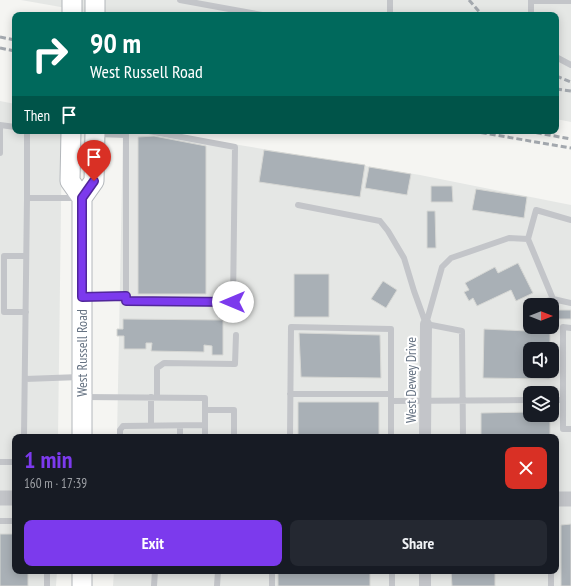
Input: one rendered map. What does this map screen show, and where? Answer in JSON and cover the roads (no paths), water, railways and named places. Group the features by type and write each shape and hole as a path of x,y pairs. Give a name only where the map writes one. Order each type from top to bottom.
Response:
{"main road":[{"path":"72,0 72,12"},
{"path":"95,0 95,12"},
{"path":"71,134 70,181 82,198 94,181 95,134"},
{"name":"West Russell Road","path":"82,198 82,434"},
{"path":"82,574 82,586"}],"street":[{"name":"West Dewey Drive","path":"426,324 426,434"},
{"path":"0,498 12,498"},
{"path":"559,499 571,499"},
{"path":"425,574 425,586"}],"lane":[{"path":"180,0 246,12"},
{"path":"390,0 390,12"},
{"path":"531,12 531,0 571,0"},
{"path":"559,59 571,65"},
{"path":"0,153 0,125 12,127"},
{"path":"24,434 27,134"},
{"path":"127,134 126,301 233,302 234,146 166,134"},
{"path":"27,198 82,198"},
{"path":"298,205 380,221 388,231 404,258 426,324"},
{"path":"553,298 528,239 536,210 571,220"},
{"path":"426,324 442,267 451,258 509,238 528,239"},
{"path":"26,256 4,256 4,312 26,312"},
{"path":"82,297 126,296"},
{"path":"559,300 571,303"},
{"path":"426,324 462,331 463,434"},
{"path":"290,434 291,327 391,329 391,434"},
{"path":"571,328 563,328 562,400 562,429 571,429"},
{"path":"151,425 157,368 164,363 236,364 236,335"},
{"path":"25,379 82,377"},
{"path":"290,394 391,397 426,400 523,400"},
{"path":"82,397 205,398 205,434"},
{"path":"205,410 234,410 234,434"},
{"path":"120,434 120,430 123,426 205,425"},
{"path":"180,426 180,434"},
{"path":"0,462 12,462"},
{"path":"0,521 12,521"},
{"path":"47,574 47,586"},
{"path":"154,586 155,574"},
{"path":"217,586 218,574"},
{"path":"272,574 272,586"},
{"path":"392,574 392,586"},
{"path":"551,574 551,586"}],"railway":[{"path":"469,0 479,12"},
{"path":"0,37 12,39"},
{"path":"0,48 12,50"},
{"path":"559,77 571,82"},
{"path":"559,89 571,91"},
{"path":"489,134 571,148"},
{"path":"544,134 571,139"}]}
